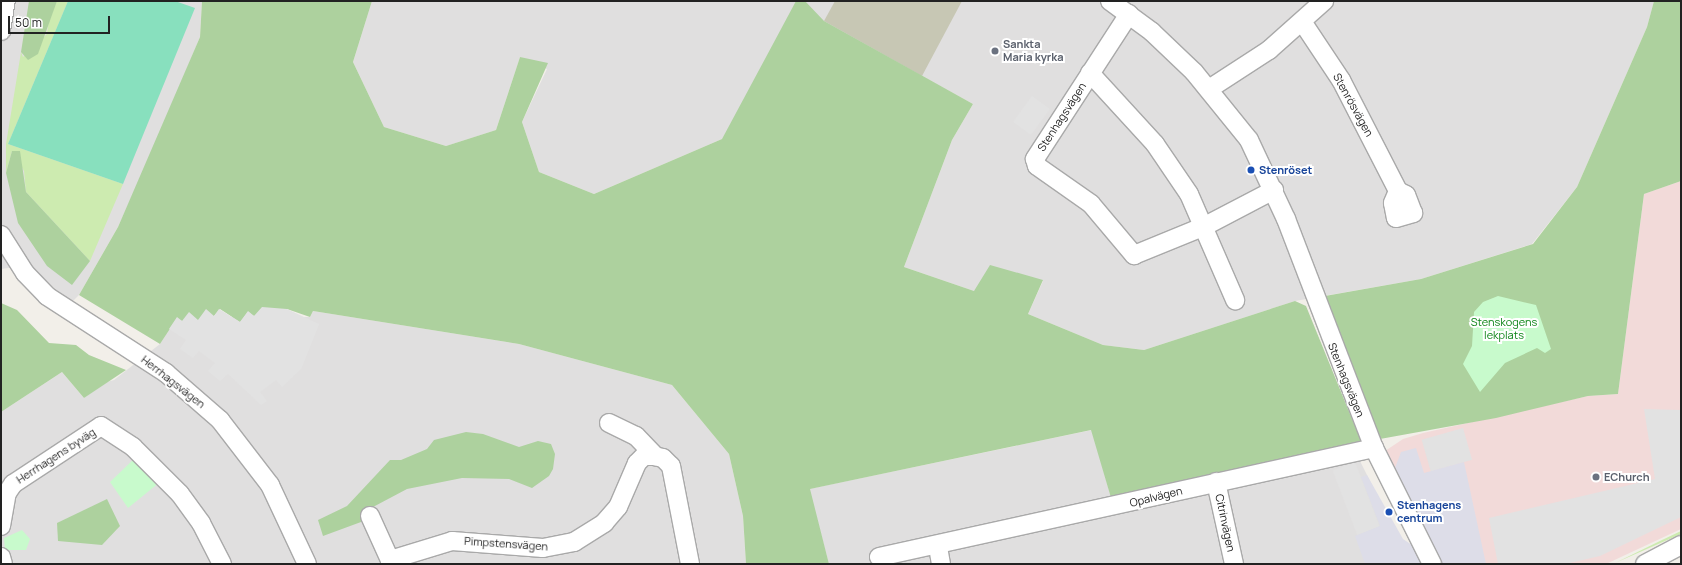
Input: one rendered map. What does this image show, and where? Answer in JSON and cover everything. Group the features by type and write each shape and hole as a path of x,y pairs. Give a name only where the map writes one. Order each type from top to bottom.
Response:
{"street":[{"path":"1,31 6,1"},
{"name":"Stenhagsvägen","path":"1110,1 1152,32 1209,89 1249,140 1274,190 1374,448 1432,564"},
{"path":"1209,89 1303,22 1324,1"},
{"name":"Stenhagsvägen","path":"1129,14 1035,159 1036,166 1091,204 1134,255 1205,226 1274,190"},
{"name":"Stenrösvägen","path":"1303,22 1341,80 1398,191"},
{"name":"Stenhagsvägen","path":"1090,73 1155,144 1189,194 1205,226 1235,300"},
{"name":"Herrhagsvägen","path":"1,235 25,273 47,296 166,373 220,420 270,485 307,564"},
{"path":"609,423 636,436 655,456 671,466 690,564"},
{"name":"Herrhagens byväg","path":"1,526 6,493 13,484 101,426 133,447 180,494 201,523 222,564"},
{"name":"Opalvägen","path":"879,557 940,555 1216,482 1374,448"},
{"name":"Pimpstensvägen","path":"390,562 452,541 543,548 574,542 604,522 618,507 637,463 644,456 655,456"},
{"name":"Citrinvägen","path":"1216,482 1234,564"},
{"path":"370,516 390,562"},
{"path":"1645,564 1680,546"},
{"path":"1,557 3,564"}],"shaded area":[{"path":"1,1 202,1 200,37 158,138 118,227 79,295 71,303 29,265 1,269"},
{"path":"372,1 1654,1 1647,27 1577,187 1532,244 1421,279 1295,301 1144,350 1103,345 1028,314 1043,281 974,291 904,267 952,140 973,104 922,76 722,139 594,194 539,172 522,122 547,69 520,57 496,130 446,146 384,127 353,62"},
{"path":"835,1 962,1 922,76 824,21"},
{"path":"1032,96 1050,109 1031,135 1013,122"},
{"path":"1681,181 1681,529 1606,564 1442,564 1382,453 1403,439 1423,433 1588,396 1618,394 1644,194"},
{"path":"262,307 287,309 319,324 301,369 282,387 276,380 260,392 267,401 261,405 228,374 220,381 208,371 215,363 199,351 193,358 180,349 186,340 169,329 177,317 182,321 189,312 198,320 206,309 214,316 219,309 240,322 248,311 254,316"},
{"path":"313,311 519,344 672,385 729,454 743,516 746,564 1,564 1,412 62,372 84,398 103,383 114,380 160,344 177,317 310,317"},
{"path":"1644,409 1681,410 1681,517 1600,556 1565,564 1498,564 1489,518 1655,479"},
{"path":"1463,428 1472,460 1431,472 1422,440"},
{"path":"1092,430 1114,508 1355,451 1390,521 1400,564 829,564 809,489"},
{"path":"1416,448 1424,473 1464,462 1486,564 1365,564 1355,536 1380,526 1361,477 1367,475 1403,539 1412,545 1428,537 1395,468 1401,452"},
{"path":"1355,462 1380,526 1357,535 1333,471"}],"green space":[{"path":"29,1 57,1 38,54 28,60 21,52"},
{"path":"57,1 68,1 8,144 123,184 90,261 26,192 24,171 12,151 6,173 6,144 21,52 23,57 47,34 49,17"},
{"path":"68,1 175,1 195,8 123,184 8,144"},
{"path":"202,1 372,1 353,62 384,127 446,146 496,130 520,57 548,63 522,122 539,172 594,194 722,139 796,1 805,1 824,21 973,104 952,140 904,267 974,291 990,265 1043,280 1028,314 1103,345 1144,350 1295,301 1306,306 1361,441 1355,451 1114,508 1091,430 810,489 829,564 746,564 743,516 729,454 672,385 519,344 313,311 310,317 287,309 254,316 248,312 240,322 220,309 214,316 198,320 182,321 177,318 160,344 79,295 118,227 200,37"},
{"path":"1654,1 1681,1 1681,181 1644,194 1618,394 1588,396 1496,418 1380,439 1325,296 1421,279 1533,244 1577,187 1647,27"},
{"path":"12,151 20,151 26,192 90,261 72,285 47,266 18,223 6,173"},
{"name":"Stenskogens lekplats","path":"1498,296 1536,305 1551,349 1545,353 1537,348 1505,363 1480,392 1463,364 1472,346 1474,312 1483,302"},
{"path":"1,303 17,310 49,343 76,345 89,355 126,370 84,398 62,372 1,412"},
{"path":"466,432 483,434 519,447 538,441 551,444 555,454 553,469 549,476 532,488 509,479 462,478 407,489 373,507 361,522 323,536 318,520 347,506 390,460 401,460 427,449 434,440"},
{"path":"136,457 160,482 128,508 110,482"},
{"path":"107,499 120,526 102,545 58,541 57,523"},
{"path":"22,530 30,539 26,550 5,550 4,538"},
{"path":"1681,531 1681,534 1615,563 1662,540"}],"place":[{"name":"Sankta Maria kyrka","path":"995,51"},
{"name":"Stenröset","path":"1251,170"},
{"name":"EChurch","path":"1596,477"},
{"name":"Stenhagens centrum","path":"1389,512"}]}
